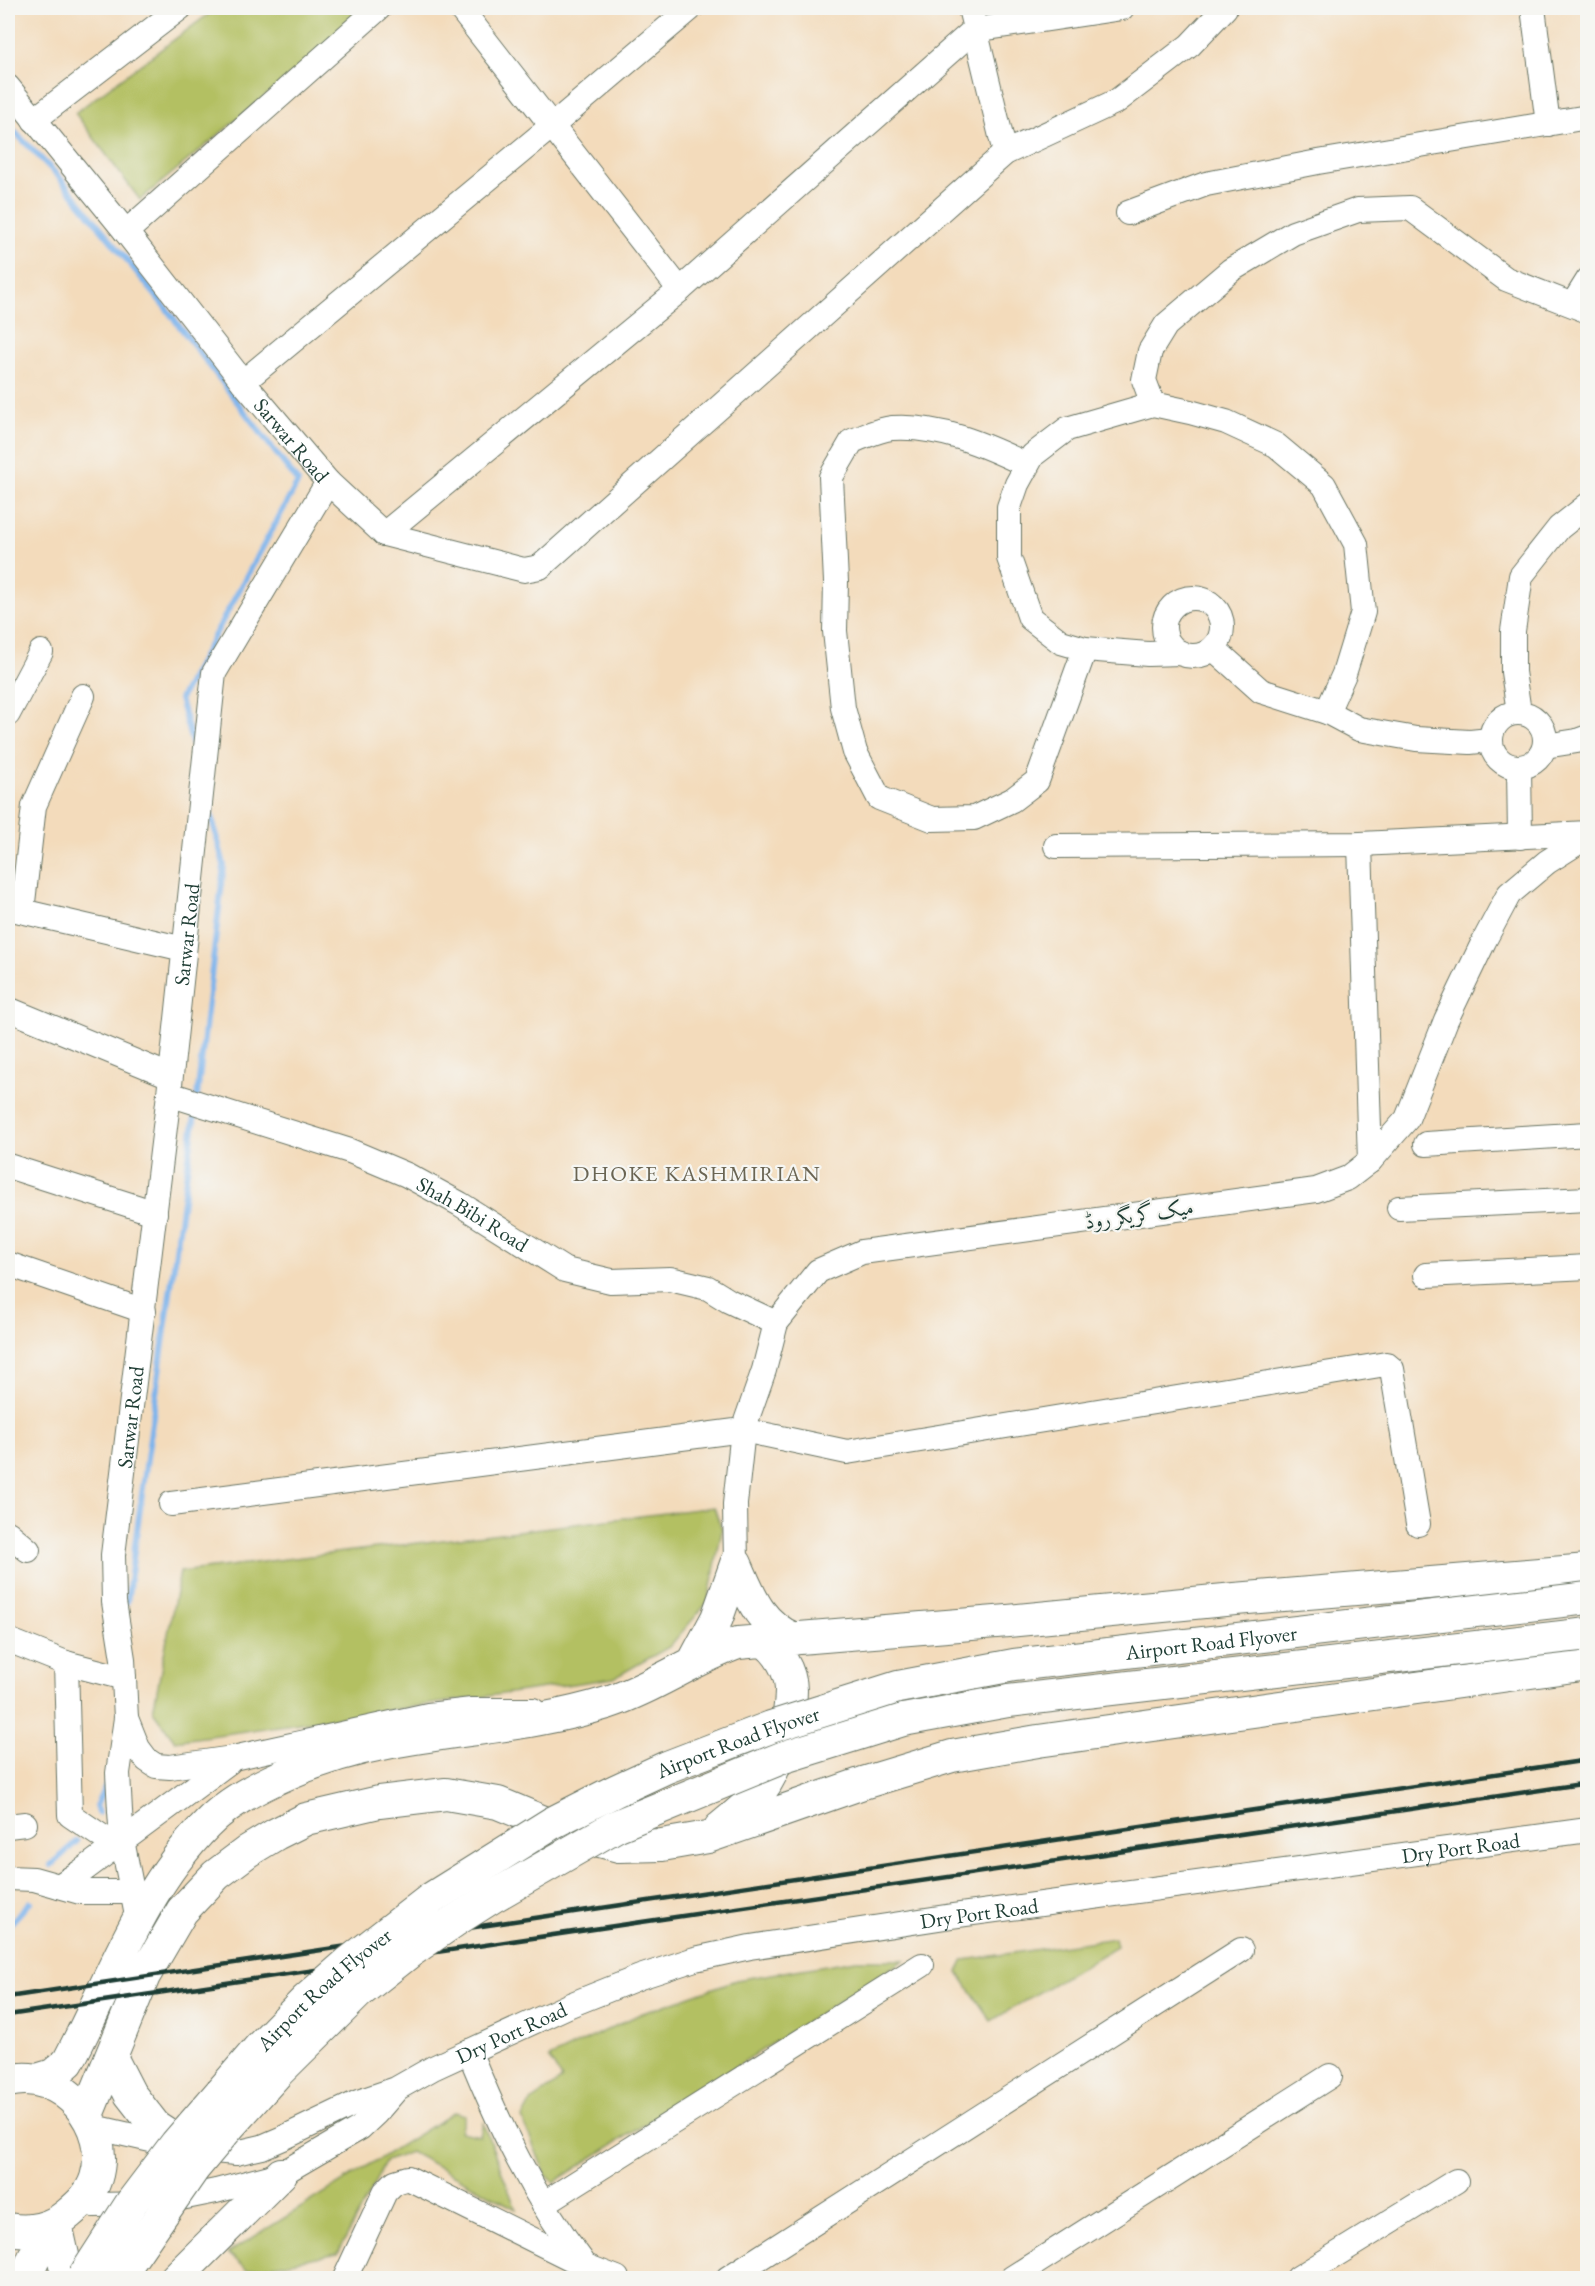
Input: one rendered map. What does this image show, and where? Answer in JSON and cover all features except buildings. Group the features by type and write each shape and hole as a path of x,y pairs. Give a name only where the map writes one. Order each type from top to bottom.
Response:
{"main road":[{"name":"میک گریگر روڈ","path":"736,1564 756,1607 769,1625 794,1639"},
{"name":"میک گریگر روڈ","path":"693,1663 717,1618 736,1564"},
{"path":"22,2081 53,2075 68,2062 135,1906 160,1882 208,1822 233,1803 281,1776 344,1753 386,1743 536,1719 606,1703 649,1687 718,1650 738,1643 1587,1570"},
{"name":"Airport Road Flyover","path":"83,2278 132,2202 176,2145 260,2047 307,1999 348,1962 432,1898 552,1823 625,1786 771,1727 898,1688 1014,1665 1587,1598"},
{"name":"Airport Road Flyover","path":"118,2278 194,2168 223,2133 278,2072 358,1993 411,1951 453,1922 616,1826 784,1757 903,1720 1008,1701 1587,1634"},
{"path":"708,1837 737,1814 766,1783 780,1748 790,1708 791,1688 784,1665 770,1645 762,1640"},
{"path":"91,2121 111,2057 144,1976 182,1911 216,1875 248,1851 306,1819 379,1802 446,1794 498,1803 570,1833 619,1846 662,1845 708,1837 863,1783 952,1756 1072,1736 1587,1664"},
{"path":"281,1776 306,1819"},
{"path":"111,2057 130,2094 155,2126 190,2149"},
{"path":"8,2229 23,2232 51,2226 84,2201 96,2178 99,2152 91,2121 74,2099 57,2087 22,2081"},
{"path":"176,2278 281,2174"},
{"path":"25,2278 51,2226"},
{"path":"51,2226 68,2278"}],"street":[{"path":"34,120 180,8"},
{"path":"126,232 379,8"},
{"path":"460,8 680,290"},
{"path":"243,382 553,126 691,8"},
{"path":"384,534 680,290 972,19 1122,8"},
{"path":"328,482 384,534 524,570 540,567 1005,153 1117,101 1190,45 1225,8"},
{"path":"1533,8 1548,124"},
{"path":"972,19 1005,153"},
{"name":"Sarwar Road","path":"8,87 126,232 243,382 328,482 214,673 144,1311 112,1555 114,1602 121,1641 126,1718 118,1773 122,1840 135,1906"},
{"path":"1128,213 1206,184 1318,162 1587,117"},
{"path":"1153,404 1144,380 1150,351 1166,325 1231,270 1248,259 1293,233 1358,210 1410,208 1506,279 1580,307 1587,280"},
{"path":"1180,653 1167,639 1165,620 1169,611 1184,599 1204,599 1218,612 1222,621 1222,631 1213,648 1197,655 1085,649 1061,642 1030,618 1009,558 1009,507 1017,484 1033,455 1067,429 1153,404 1226,422 1276,445 1324,485 1356,544 1363,612 1344,674 1327,712"},
{"path":"1027,465 991,448 934,430 890,428 852,441 831,477 836,582 835,631 843,708 855,752 879,798 932,819 974,818 1012,800 1037,781 1085,649"},
{"path":"1519,712 1513,672 1513,631 1521,576 1559,528 1587,505"},
{"path":"1213,648 1261,691 1327,712 1359,729 1405,737 1470,742 1490,740"},
{"path":"8,714 41,652"},
{"path":"83,696 34,806 15,910 184,949"},
{"path":"1519,712 1528,714 1536,720 1545,736 1545,746 1535,761 1519,767 1502,762 1496,756 1490,740 1491,732 1502,718 1519,712"},
{"path":"1545,746 1577,741 1587,737"},
{"path":"1519,767 1520,837"},
{"path":"1056,846 1360,844 1587,835"},
{"name":"میک گریگر روڈ","path":"736,1564 735,1504 743,1430 764,1370 776,1323 818,1272 862,1252 1316,1190 1348,1178 1370,1161 1407,1119 1446,1020 1509,894 1546,862 1587,835"},
{"path":"1360,844 1370,1161"},
{"name":"Shah Bibi Road","path":"8,1009 169,1085 350,1151 407,1175 460,1204 565,1270 611,1281 670,1279 708,1288 729,1301 776,1323"},
{"path":"1426,1144 1587,1134"},
{"path":"8,1166 155,1213"},
{"path":"1400,1208 1587,1198"},
{"path":"8,1264 144,1311"},
{"path":"1426,1275 1587,1267"},
{"path":"171,1504 743,1430 847,1452 1386,1364 1392,1369 1418,1524"},
{"path":"8,1533 28,1550"},
{"path":"8,1640 66,1663 124,1678"},
{"path":"66,1663 70,1815 104,1838 122,1840"},
{"path":"126,1718 138,1749 147,1760 156,1766 170,1767 233,1758 428,1715 472,1710 575,1711"},
{"path":"59,1886 233,1758"},
{"name":"Dry Port Road","path":"396,2089 469,2051 570,2005 640,1977 695,1959 750,1947 976,1912 1587,1830"},
{"path":"8,1878 34,1879 135,1906"},
{"path":"728,2278 1240,1950"},
{"path":"543,2204 922,1965"},
{"path":"469,2051 493,2111 583,2272"},
{"path":"1012,2278 1330,2076"},
{"path":"91,2121 190,2149 236,2153 262,2146 358,2102 396,2089"},
{"path":"84,2201 94,2205 151,2204 216,2191 281,2174 360,2128 396,2089"},
{"path":"345,2278 385,2192 395,2182 408,2178 583,2272 617,2278"},
{"path":"1299,2278 1456,2181"}],"green space":[{"path":"217,8 371,8 140,200 75,113"},
{"path":"714,1507 722,1530 708,1602 669,1647 614,1678 175,1741 153,1711 180,1572"},
{"path":"1115,1938 1117,1946 991,2021 958,1972 964,1960"},
{"path":"856,1960 904,1960 554,2182 546,2175 522,2118 532,2100 562,2079 549,2058 640,2014 736,1980"},
{"path":"454,2112 465,2115 460,2132 480,2136 483,2123 516,2209 411,2152 386,2161 338,2253 248,2270 228,2253"}],"waterway":[{"path":"8,125 59,177 162,303 298,482 180,699 195,754"},
{"path":"197,1097 224,865 209,807"},
{"path":"127,1602 196,1107"},
{"path":"98,1813 96,1806 110,1777"},
{"path":"51,1865 77,1841"},
{"path":"8,1926 30,1902"}],"railway":[{"path":"8,1997 1588,1760"},
{"path":"8,2015 1588,1783"}],"district":[{"name":"DHOKE KASHMIRIAN","path":"697,1173"}]}
